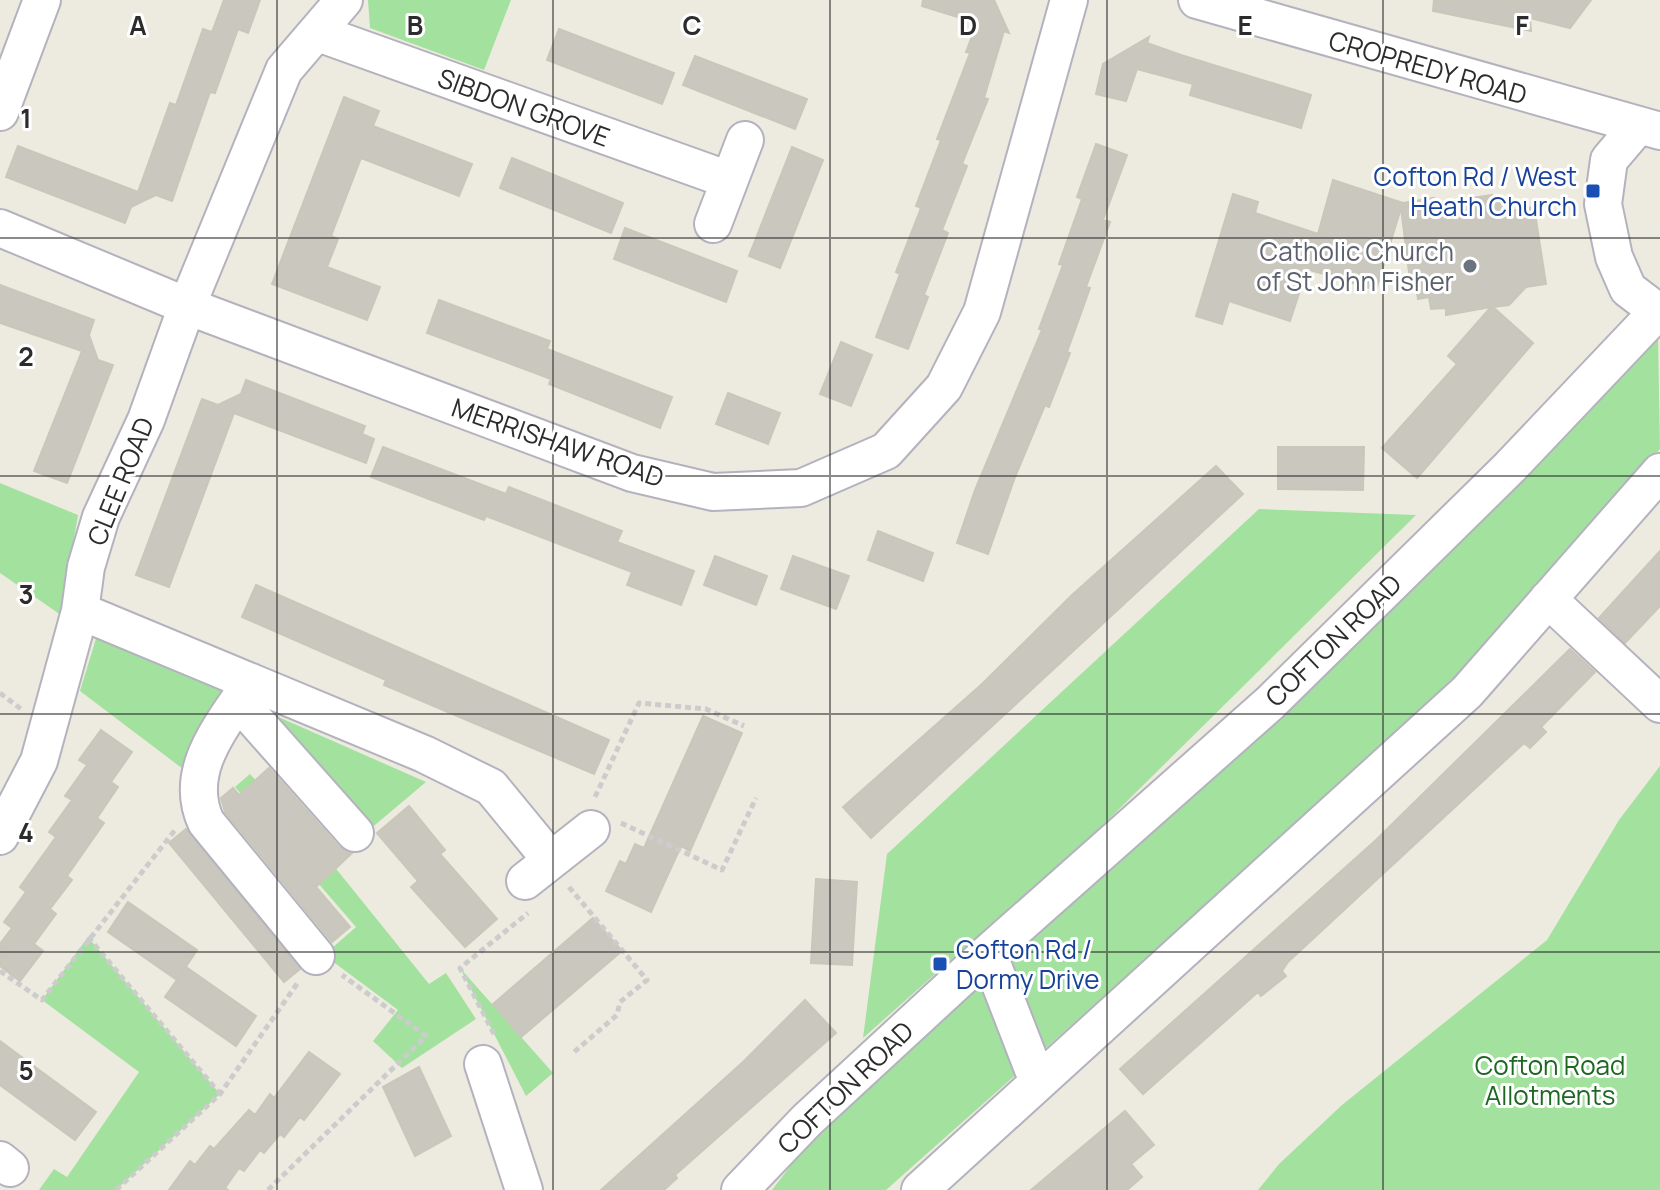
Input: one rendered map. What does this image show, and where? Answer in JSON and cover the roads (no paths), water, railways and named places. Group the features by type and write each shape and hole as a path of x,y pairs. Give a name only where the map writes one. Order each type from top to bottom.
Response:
{"street":[{"path":"0,112 42,0"},
{"name":"CLEE ROAD","path":"0,836 39,761 80,611 86,567 101,517 146,420 187,306 284,70 344,0"},
{"name":"MERRISHAW ROAD","path":"0,228 187,306 632,473 713,492 801,488 886,451 944,387 982,312 1069,0"},
{"name":"CROPREDY ROAD","path":"1214,2 1648,129"},
{"name":"SIBDON GROVE","path":"318,33 729,180"},
{"path":"1648,129 1609,160 1603,204 1614,257 1628,289 1658,310"},
{"path":"713,224 745,140"},
{"name":"COFTON ROAD","path":"740,1190 807,1120 988,953 1270,703 1510,467 1658,310"},
{"path":"920,1190 1467,692 1660,472"},
{"path":"1548,599 1660,704"},
{"path":"80,611 244,692 424,754 491,787 538,870 604,825"},
{"path":"244,692 355,833"},
{"path":"244,692 204,757 197,779 197,803 206,822 316,956"},
{"path":"988,953 1038,1082"},
{"path":"491,1054 524,1190"}],"place":[{"name":"Cofton Rd / West Heath Church","path":"1593,191"},
{"name":"Catholic Church of St John Fisher","path":"1470,266"},
{"name":"Cofton Rd / Dormy Drive","path":"940,964"}],"park label":[{"name":"Cofton Road Allotments","path":"1550,1080"}]}
